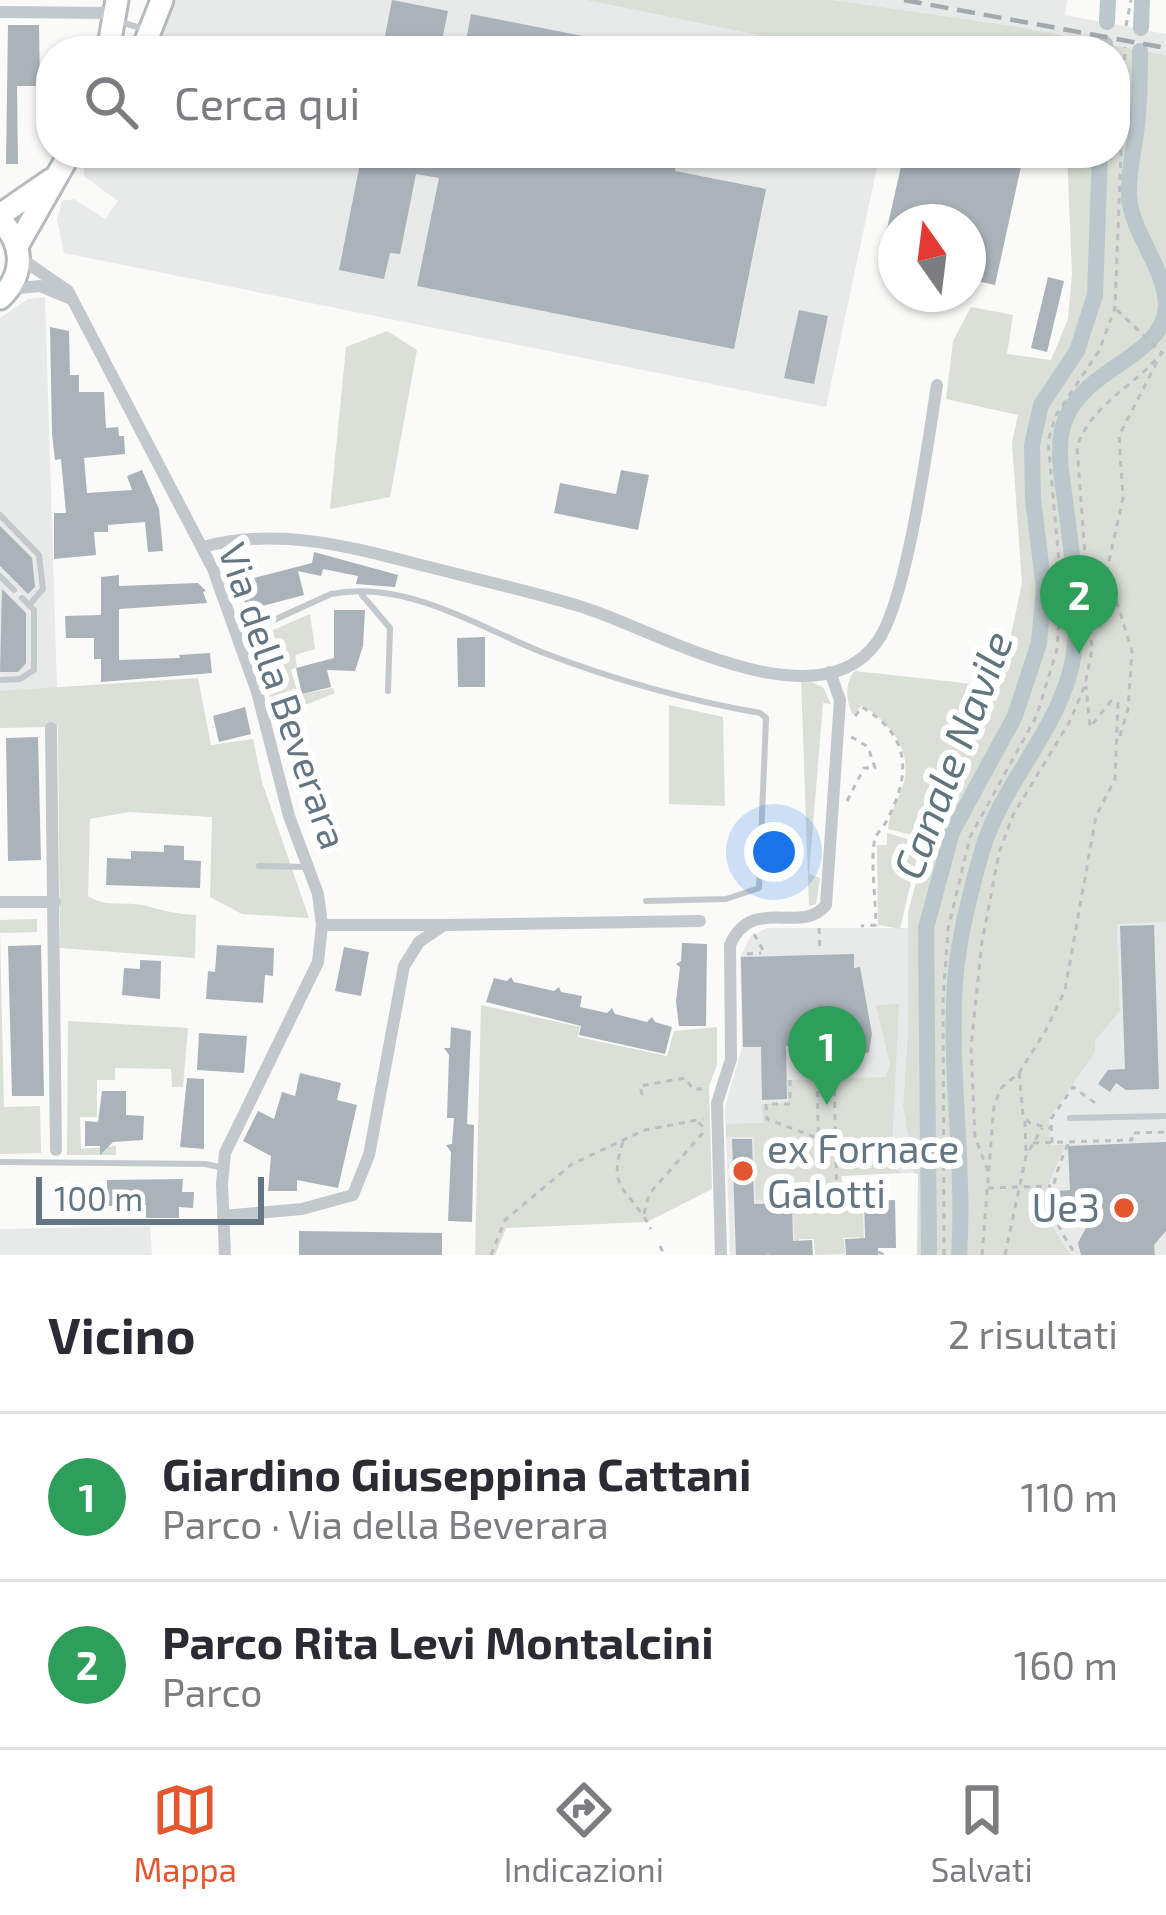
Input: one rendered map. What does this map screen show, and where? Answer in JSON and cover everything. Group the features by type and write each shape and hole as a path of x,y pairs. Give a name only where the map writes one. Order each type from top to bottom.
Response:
{"main road":[{"path":"149,36 162,0"},
{"path":"18,251 60,168"},
{"path":"4,293 18,271 18,251 0,217 56,175"}],"street":[{"path":"0,12 115,11"},
{"name":"Via della Beverara","path":"18,251 63,285 73,300 203,547 239,636 322,925 322,945 310,983 229,1140 223,1168 225,1255"},
{"path":"4,293 40,286 73,300"},
{"path":"203,547 268,540 335,542 598,611 714,661 792,674 830,672 867,655 884,631 901,575 937,385"},
{"path":"721,1255 717,1103 731,1059 730,945 736,932 752,920 812,915 826,904 840,700 830,672"},
{"path":"51,728 56,1150"},
{"path":"0,902 55,902"},
{"path":"322,925 700,921"},
{"path":"223,1216 302,1209 353,1195 369,1155 404,966 419,942 444,925"}],"lane":[{"path":"115,11 129,27 152,29"},
{"path":"0,515 41,559 44,589 29,605"},
{"path":"0,576 14,590"},
{"path":"239,636 331,594 359,592 431,604 544,653 673,698 760,713 766,718 759,888 726,899 646,901"},
{"path":"359,592 390,628 388,691"},
{"path":"0,680 20,679 34,670 34,610 22,598"},
{"path":"259,866 309,867"},
{"path":"1070,1118 1166,1116"},
{"path":"0,1162 223,1168"}],"path":[{"path":"1126,26 1130,0"},
{"path":"944,1255 943,1000 948,928 970,837 1024,742 1050,678 1059,635 1061,584 1048,470 1049,435 1060,409 1099,351 1115,308 1120,168"},
{"path":"988,1172 975,1137 971,1047 988,907 1009,822 1057,747 1085,685 1093,639 1078,441 1114,395 1162,351 1115,308"},
{"path":"1119,738 1127,714 1132,651 1107,570 1123,499 1119,436 1157,368 1156,360"},
{"path":"982,1255 997,1095 1019,1073 1065,990 1096,816 1115,779 1119,738 1115,700 1088,726 1085,685"},
{"path":"855,716 862,707 882,720 897,741 904,763 898,795 875,836 876,926 861,926"},
{"path":"844,804 864,768 875,768 868,747 848,735"},
{"path":"819,924 820,950"},
{"path":"739,954 763,953 754,932"},
{"path":"1019,1073 1026,1156"},
{"path":"642,1095 640,1086 685,1078 694,1089 702,1089"},
{"path":"817,1079 820,1205 837,1204 834,1078"},
{"path":"790,1080 790,1104 766,1104 766,1119 839,1146"},
{"path":"490,1255 505,1220 572,1164 645,1130 705,1119"},
{"path":"1025,1119 1052,1128"},
{"path":"644,1214 650,1194 702,1133 695,1120"},
{"path":"1005,1255 1026,1156 1042,1128"},
{"path":"1033,1144 1132,1140 1132,1133 1166,1132"},
{"path":"623,1140 616,1178 651,1229"},
{"path":"1069,1142 1053,1186 1054,1223 1076,1255"},
{"path":"986,1188 1053,1186"},
{"path":"660,1246 664,1255"},
{"path":"878,1252 885,1255"}],"shaded area":[{"path":"176,0 1067,0 1065,15 1166,34 1166,55 1130,48 1130,36 163,36"},
{"path":"587,0 831,0 1065,36 763,36"},
{"path":"1130,48 1166,55 1166,922 1117,924 1120,1011 1095,1041 1095,1052 1049,1119 1050,1145 1066,1145 1047,1190 1047,1213 1071,1255 917,1255 918,1174 914,1173 903,1106 908,912 928,839 888,829 905,779 904,754 892,732 873,713 862,705 853,715 847,692 855,671 1000,687 1022,583 1012,443 1018,415 946,399 953,341 968,312 1013,315 1007,354 1051,360 1068,319 1072,274 1068,168 1130,168"},
{"path":"84,168 877,168 826,407 64,253 57,220 62,201 74,199 105,219 118,201 84,176"},
{"path":"45,297 57,688 0,691 0,318 28,299"},
{"path":"387,331 417,350 390,497 330,509 346,347"},
{"path":"310,614 315,649 295,655 297,667 291,670 298,695 333,688 335,693 276,717 252,639"},
{"path":"198,678 211,745 253,739 262,782 309,918 242,914 210,897 212,817 129,812 90,819 88,896 196,915 195,958 60,948 58,727 0,728 0,691"},
{"path":"801,678 823,687 831,704 823,703 809,874 820,878 816,904 809,906"},
{"path":"669,705 723,717 725,806 669,804"},
{"path":"887,833 914,841 919,848 900,929 878,925 877,845 887,845"},
{"path":"37,919 37,932 0,933 0,920"},
{"path":"1166,922 1166,1255 1008,1255 1049,1145 1049,1119 1095,1052 1095,1041 1120,1011 1117,923"},
{"path":"767,928 908,928 903,1106 914,1173 842,1175 842,1208 794,1185 795,1253 730,1255 725,1107 742,1047 740,957 750,937"},
{"path":"0,933 4,1107 40,1106 41,1153 0,1154"},
{"path":"899,1004 891,1166 902,1173 841,1176 842,1197 863,1197 864,1253 860,1237 844,1238 845,1254 815,1255 814,1239 799,1239 795,1255 793,1200 756,1200 754,1137 726,1137 726,1124 763,1123 762,1104 788,1102 787,1080 886,1077 890,1064 876,1005"},
{"path":"481,1005 580,1027 578,1037 667,1056 674,1031 717,1027 717,1065 709,1086 712,1189 647,1222 506,1228 495,1255 475,1255"},
{"path":"68,1021 188,1028 183,1087 172,1087 171,1069 115,1068 115,1080 97,1080 97,1117 80,1117 81,1149 116,1146 116,1155 67,1155"},
{"path":"150,1226 152,1255 0,1255 0,1229"}],"building":[{"path":"392,0 448,11 443,36 385,36"},
{"path":"471,14 582,36 467,36"},
{"path":"8,25 39,25 36,86 17,86 18,164 6,164"},
{"path":"359,168 676,168 766,189 734,349 417,286 439,178 416,174 400,254 390,253 384,279 339,270"},
{"path":"901,168 1021,168 995,285 986,283 986,204 893,204"},
{"path":"1048,277 1064,281 1047,352 1031,348"},
{"path":"799,310 828,316 814,384 784,378"},
{"path":"50,327 69,331 70,375 79,375 79,392 104,392 106,428 118,427 119,436 124,436 125,454 84,458 87,493 132,490 127,476 142,470 159,509 163,551 148,552 145,522 108,525 108,532 94,532 96,555 54,559 54,513 66,513 61,459 55,460 52,434"},
{"path":"621,470 649,475 638,530 554,513 560,483 616,494"},
{"path":"0,526 32,558 35,587 28,594 0,566"},
{"path":"314,552 398,575 395,587 356,584 358,576 323,569 321,576 298,571 304,595 247,610 239,582 312,563"},
{"path":"119,575 119,586 198,583 206,591 207,603 119,609 119,660 210,653 212,673 101,682 101,659 94,659 94,638 66,638 65,616 101,615 101,577"},
{"path":"2,589 26,613 26,663 18,672 0,672"},
{"path":"334,610 365,610 363,646 355,671 327,670 331,687 302,694 296,668 334,658"},
{"path":"485,637 485,687 458,687 457,638"},
{"path":"245,707 251,734 219,742 213,716"},
{"path":"38,737 41,860 8,861 6,738"},
{"path":"164,845 184,846 184,860 201,861 200,888 106,885 107,858 131,859 131,851 164,852"},
{"path":"1154,925 1159,1089 1126,1090 1116,1083 1110,1092 1098,1084 1108,1070 1125,1069 1120,926"},
{"path":"682,943 707,944 706,1026 679,1026 680,967 676,964 681,961"},
{"path":"41,945 44,1096 12,1096 8,946"},
{"path":"217,945 274,948 273,976 265,975 263,1003 206,999 208,971 215,972"},
{"path":"344,947 369,952 361,996 335,991"},
{"path":"854,954 872,1034 869,1052 853,1058 845,1056 837,1044 786,1046 787,1099 762,1100 761,1047 743,1047 741,957"},
{"path":"140,960 161,961 160,999 122,995 124,968 140,969"},
{"path":"511,977 514,982 554,991 559,987 561,992 582,996 580,1007 607,1013 612,1008 615,1014 647,1022 652,1017 672,1027 665,1054 579,1035 581,1026 486,1002 494,978 507,981"},
{"path":"451,1027 471,1031 467,1124 474,1125 472,1222 448,1221 451,1152 446,1145 452,1144 454,1118 447,1118 449,1055 444,1048 450,1048"},
{"path":"199,1033 247,1036 244,1073 197,1070"},
{"path":"300,1073 341,1083 337,1100 357,1105 338,1188 297,1180 297,1191 268,1191 271,1156 243,1141 258,1111 274,1119 282,1092 295,1096"},
{"path":"187,1078 204,1079 204,1149 180,1147"},
{"path":"102,1091 126,1091 126,1115 144,1116 143,1140 113,1142 100,1155 100,1146 85,1146 85,1121 98,1122"},
{"name":"ex Fornace Galotti","path":"732,1139 752,1139 754,1204 792,1203 793,1241 812,1240 813,1255 736,1255"},
{"path":"1166,1142 1166,1231 1154,1245 1155,1255 1081,1255 1078,1243 1089,1222 1058,1223 1057,1191 1070,1190 1068,1146"},
{"path":"183,1179 182,1192 194,1192 193,1208 179,1207 179,1218 146,1218 146,1205 107,1206 107,1180"},
{"name":"ex Fornace Galotti","path":"895,1200 896,1248 878,1248 878,1255 846,1255 845,1239 865,1238 864,1201"},
{"path":"299,1231 442,1233 442,1255 299,1255"}],"waterway":[{"name":"Canale Navile","path":"1107,22 1108,0"},
{"name":"Canale Navile","path":"1141,28 1142,0"},
{"name":"Canale Navile","path":"959,1255 954,1016 961,935 989,831 1057,707 1074,653 1074,580 1060,457 1063,426 1085,390 1151,339 1166,307 1161,278 1136,225 1129,196 1140,51"},
{"name":"Canale Navile","path":"929,1255 926,928 952,832 1015,716 1039,643 1044,589 1032,445 1041,405 1077,351 1095,295 1099,168"}],"railway":[{"path":"904,0 1100,36"},
{"path":"1130,41 1166,48"}],"place":[{"name":"Parco Rita Levi Montalcini","path":"1079,654"},
{"name":"Giardino Giuseppina Cattani","path":"827,1105"},
{"name":"ex Fornace Galotti","path":"743,1171"},
{"name":"Ue3","path":"1124,1208"}]}
